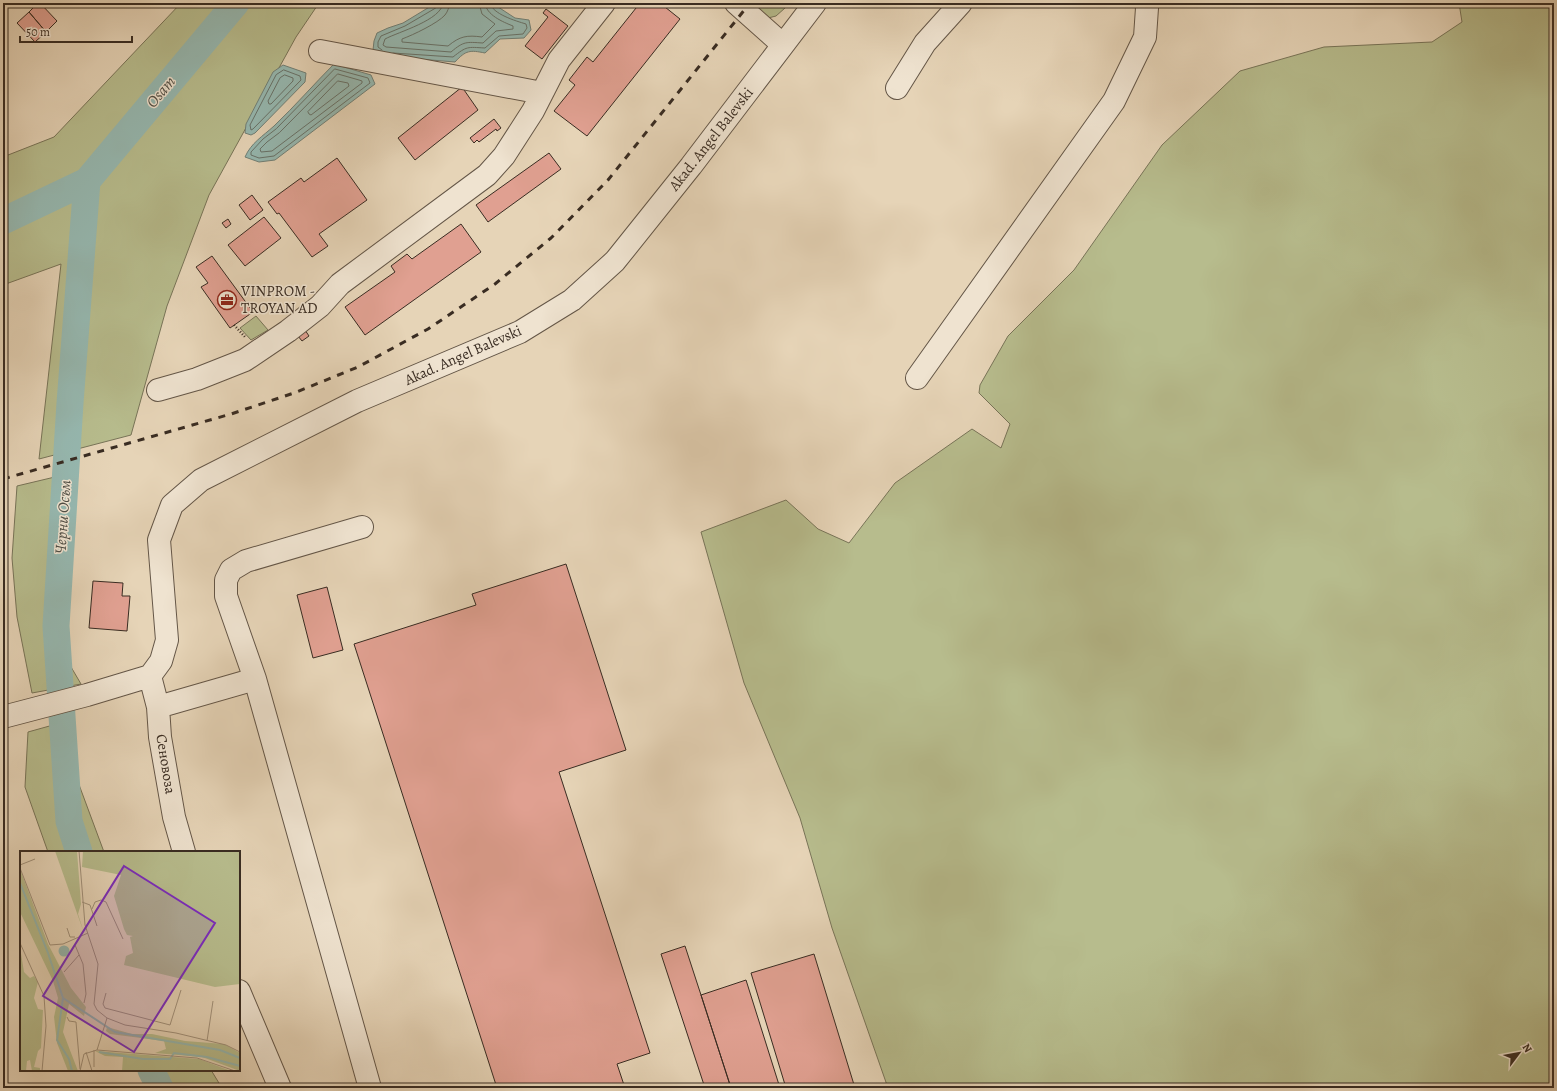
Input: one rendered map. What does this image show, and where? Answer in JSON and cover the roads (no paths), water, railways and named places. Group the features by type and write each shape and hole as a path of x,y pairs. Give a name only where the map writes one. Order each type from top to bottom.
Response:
{"street":[{"path":"158,390 197,379 245,360 288,331 320,306 340,284 487,175 504,156 533,111 560,60 604,3"},
{"path":"736,3 783,45"},
{"name":"Akad. Angel Balevski","path":"150,676 162,661 167,640 158,540 172,505 201,480 357,401 520,332 572,300 615,261 691,166 815,3"},
{"path":"897,88 925,43 961,3"},
{"path":"917,378 1114,101 1146,38 1146,3"},
{"path":"320,51 542,93"},
{"path":"362,527 246,561 231,570 226,580 226,596 255,679 370,1088"},
{"path":"4,716 87,695 150,676"},
{"name":"Сеновоза","path":"150,676 158,707 160,737 174,817 184,851"},
{"path":"158,707 255,679"},
{"path":"240,993 280,1088"}],"water":[{"path":"436,3 492,3 515,18 529,20 531,30 524,38 500,39 485,53 476,51 468,52 462,55 455,62 383,56 373,50 377,33 403,23"},
{"path":"334,64 371,75 375,84 275,160 259,162 245,157 254,144 282,118"},
{"path":"283,65 306,73 305,82 255,133 251,135 245,133 246,124 273,72"}],"waterway":[{"name":"Osam","path":"3,221 87,181 236,3"},
{"name":"Черни Осъм","path":"79,851 69,821 56,626 70,403 87,181"},
{"name":"Черни Осъм","path":"152,1071 160,1088"}],"railway":[{"path":"3,479 231,414 294,393 358,367 428,329 495,284 551,238 608,180 750,3"}],"place":[{"name":"VINPROM - TROYAN AD","path":"227,300"}]}
